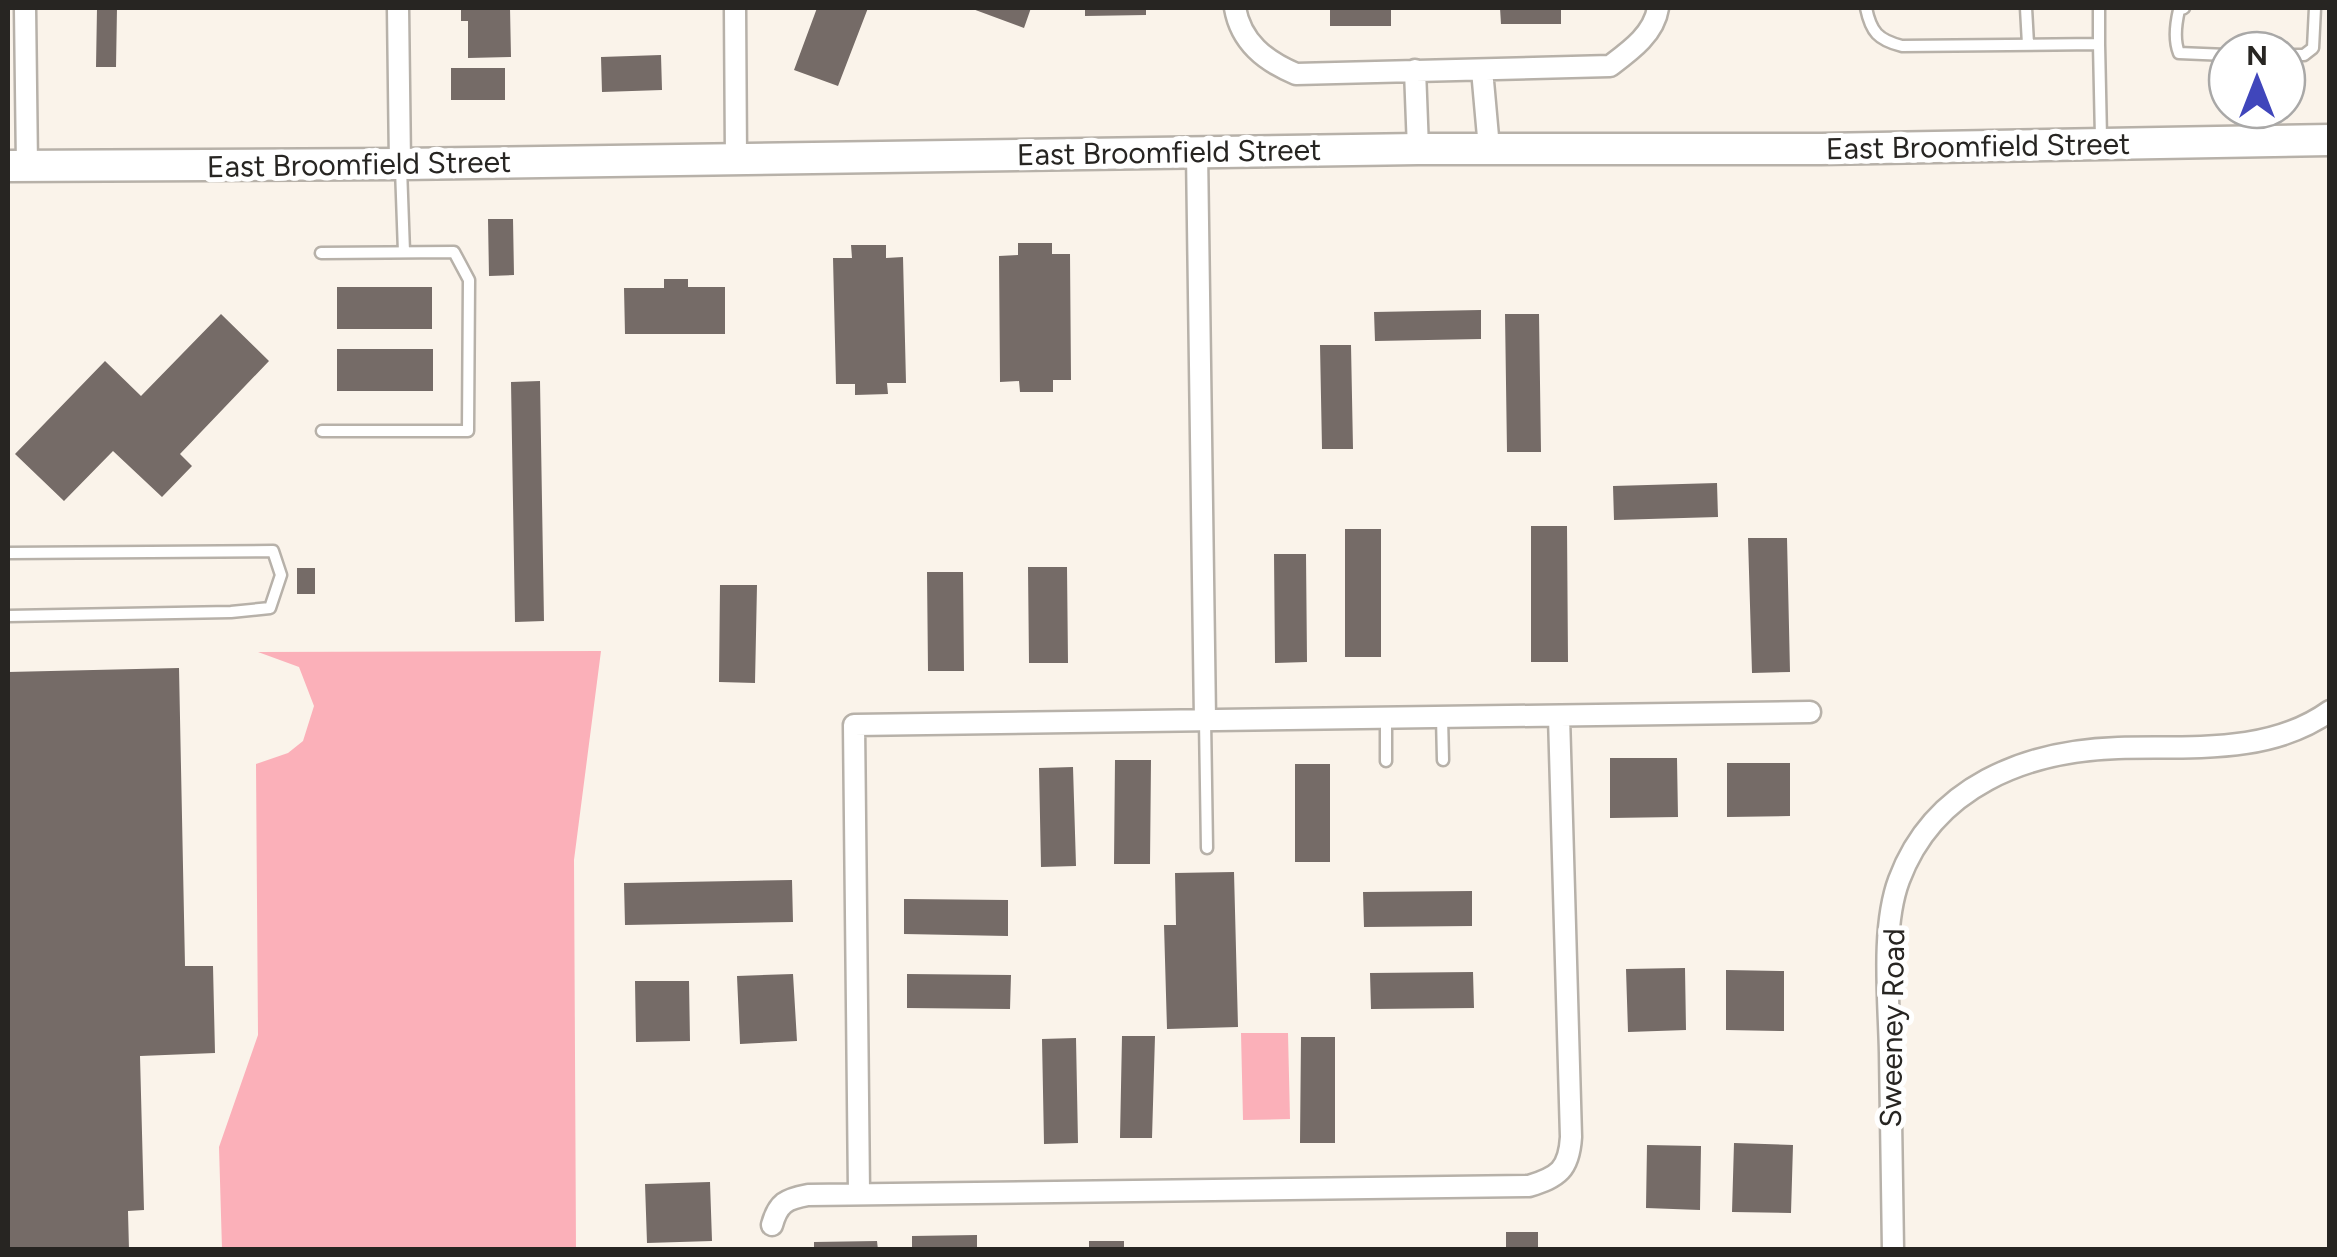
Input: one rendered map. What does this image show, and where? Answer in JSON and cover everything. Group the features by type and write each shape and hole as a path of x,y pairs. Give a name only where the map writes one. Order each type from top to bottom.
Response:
{"main road":[{"name":"East Broomfield Street","path":"17,166 1489,148 1821,149 2330,140"}],"street":[{"path":"17,166 24,8"},
{"path":"398,8 400,164"},
{"path":"735,8 736,159"},
{"path":"1235,8 1242,32 1255,50 1296,74 1610,66 1647,34 1658,8"},
{"path":"1415,70 1418,149"},
{"path":"1482,70 1489,148"},
{"path":"1197,152 1205,719"},
{"name":"Sweeney Road","path":"1893,1250 1888,946 1899,880 1929,826 1970,788 2022,764 2074,750 2248,744 2306,728 2330,711"},
{"path":"859,1192 854,725 1810,712"},
{"path":"772,1224 776,1208 786,1200 859,1192 1529,1186 1551,1180 1570,1156 1571,1138 1559,716"}],"lane":[{"path":"1866,8 1875,34 1884,42 1902,46 2100,44"},
{"path":"2026,8 2028,44"},
{"path":"2099,8 2101,144"},
{"path":"2184,8 2178,10 2177,18 2179,53 2207,54"},
{"path":"2307,53 2314,48 2315,8"},
{"path":"400,164 404,252"},
{"path":"321,253 454,252 469,280 468,431 322,431"},
{"path":"8,553 274,551 281,575 270,608 8,616"},
{"path":"1442,716 1443,760"},
{"path":"1386,717 1386,761"},
{"path":"1205,719 1206,848"}],"shaded area":[{"path":"601,651 574,860 576,1249 222,1249 219,1147 258,1035 256,764 288,753 303,741 314,706 299,667 258,652"},
{"path":"1241,1033 1288,1033 1290,1119 1243,1120"}],"building":[{"path":"97,8 117,8 116,67 96,67"},
{"path":"461,8 510,8 511,57 468,58 468,21 461,21"},
{"path":"817,8 868,8 838,86 794,70"},
{"path":"970,8 1031,8 1024,28"},
{"path":"1085,8 1146,8 1146,15 1085,16"},
{"path":"1330,8 1391,8 1391,26 1330,26"},
{"path":"1500,8 1561,8 1561,24 1501,24"},
{"path":"661,55 662,90 602,92 601,57"},
{"path":"451,68 505,68 505,100 451,100"},
{"path":"488,219 513,219 514,275 489,276"},
{"path":"1018,243 1052,243 1052,254 1070,254 1071,380 1053,380 1053,392 1020,392 1019,381 1000,382 999,256 1018,255"},
{"path":"851,245 886,245 886,258 903,257 906,383 887,383 888,394 855,395 855,384 836,384 833,258 852,258"},
{"path":"664,279 688,279 688,287 725,287 725,334 625,334 624,288 664,288"},
{"path":"337,287 432,287 432,329 337,329"},
{"path":"1481,310 1481,339 1375,341 1374,312"},
{"path":"221,314 269,361 180,454 192,466 162,497 113,451 64,501 15,454 105,361 141,396"},
{"path":"1505,314 1539,314 1541,452 1507,452"},
{"path":"1320,345 1351,345 1353,449 1322,449"},
{"path":"337,349 433,349 433,391 337,391"},
{"path":"540,381 544,621 515,622 511,382"},
{"path":"1717,483 1718,517 1614,520 1613,486"},
{"path":"1531,526 1567,526 1568,662 1531,662"},
{"path":"1345,529 1381,529 1381,657 1345,657"},
{"path":"1748,538 1787,538 1790,672 1752,673"},
{"path":"1274,554 1306,554 1307,662 1275,663"},
{"path":"1028,567 1067,567 1068,663 1029,663"},
{"path":"297,568 315,568 315,594 297,594"},
{"path":"927,572 963,572 964,671 928,671"},
{"path":"720,585 757,585 755,683 719,682"},
{"path":"179,668 185,966 213,966 215,1053 140,1056 144,1210 128,1211 129,1250 8,1250 8,672"},
{"path":"1610,758 1677,758 1678,817 1610,818"},
{"path":"1115,760 1151,760 1150,864 1114,864"},
{"path":"1727,763 1790,763 1790,816 1727,817"},
{"path":"1295,764 1330,764 1330,862 1295,862"},
{"path":"1073,767 1076,866 1041,867 1039,768"},
{"path":"1234,872 1238,1027 1167,1029 1164,925 1176,925 1175,873"},
{"path":"792,880 793,922 625,925 624,883"},
{"path":"1472,891 1472,926 1364,927 1363,892"},
{"path":"904,899 1008,900 1008,936 904,934"},
{"path":"1685,968 1686,1030 1628,1032 1626,969"},
{"path":"1726,970 1784,971 1784,1031 1726,1030"},
{"path":"1473,972 1474,1008 1371,1009 1370,973"},
{"path":"793,974 797,1041 740,1044 737,976"},
{"path":"907,974 1011,975 1010,1009 907,1008"},
{"path":"635,981 689,981 690,1041 636,1042"},
{"path":"1122,1036 1155,1036 1152,1138 1120,1138"},
{"path":"1301,1037 1335,1037 1335,1143 1300,1143"},
{"path":"1076,1038 1078,1143 1044,1144 1042,1039"},
{"path":"1734,1143 1793,1145 1791,1213 1732,1212"},
{"path":"1647,1145 1701,1146 1700,1210 1646,1208"},
{"path":"710,1182 712,1241 647,1243 645,1184"},
{"path":"1506,1232 1538,1232 1538,1250 1506,1250"},
{"path":"977,1235 977,1250 912,1250 912,1236"},
{"path":"877,1241 878,1250 814,1250 814,1242"},
{"path":"1089,1241 1124,1241 1124,1250 1089,1250"}]}
